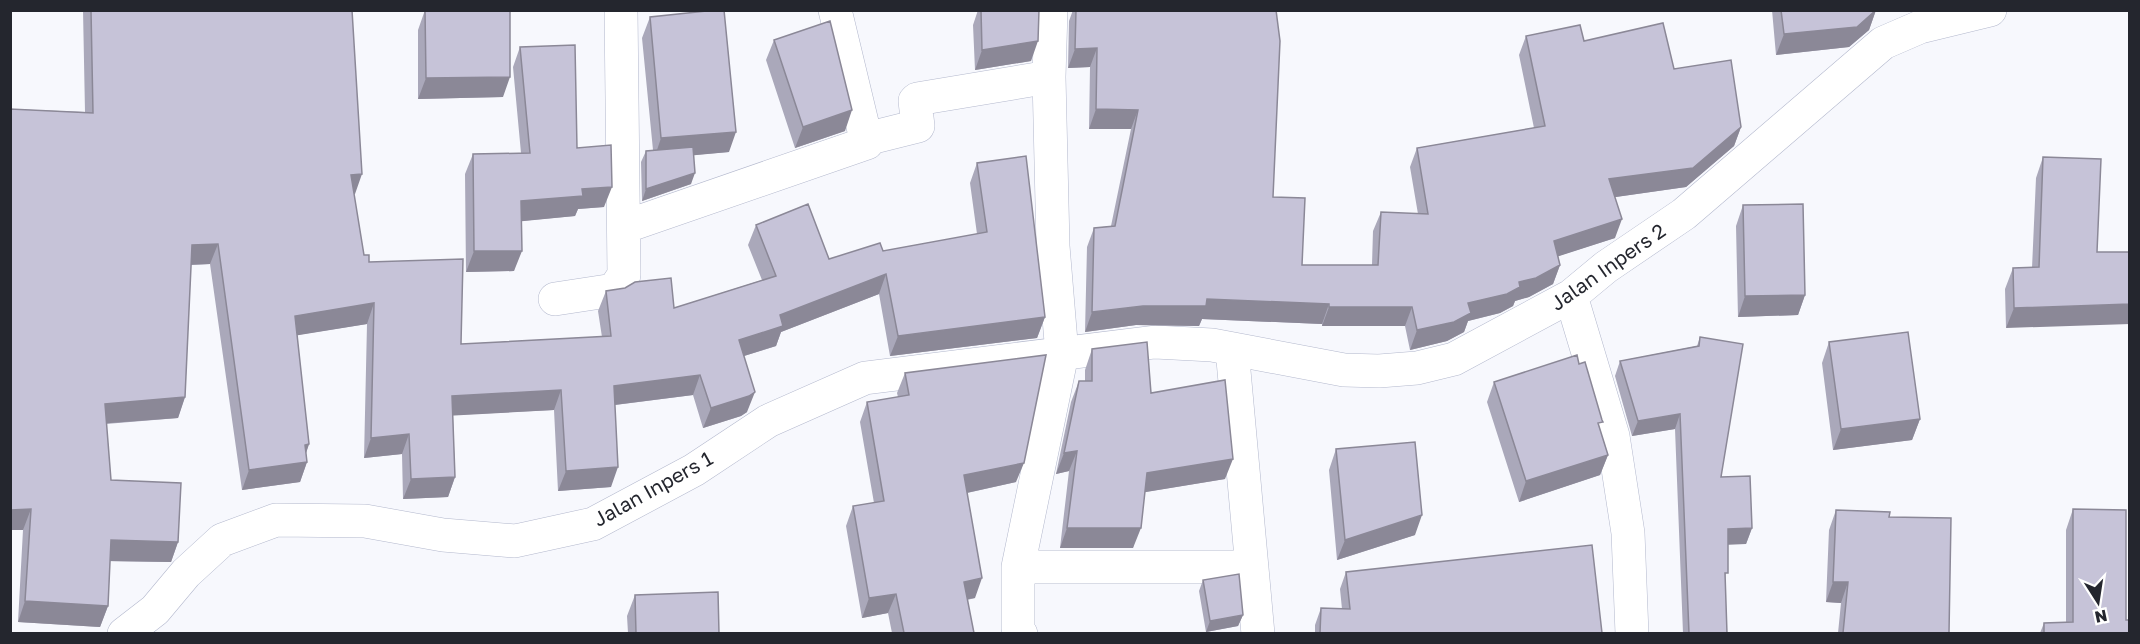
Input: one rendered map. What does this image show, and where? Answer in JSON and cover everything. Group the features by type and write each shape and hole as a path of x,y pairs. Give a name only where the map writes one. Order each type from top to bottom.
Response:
{"street":[{"path":"555,299 614,290 624,275 621,10"},
{"path":"624,226 867,143 835,10"},
{"path":"1021,633 1018,629 1018,567 1062,354 1053,246 1048,77 1052,10"},
{"name":"Jalan Inpers 2","path":"1062,354 1155,342 1232,349 1344,370 1379,371 1418,368 1454,359 1572,296 1606,267 1684,214 1883,43 1920,27 1990,10"},
{"path":"866,140 918,126 917,99 1048,77"},
{"path":"1572,296 1613,436 1628,533 1632,633"},
{"path":"1232,349 1258,633"},
{"name":"Jalan Inpers 1","path":"124,633 155,610 186,573 222,540 276,520 365,520 443,535 515,541 593,524 694,470 768,421 866,378 1062,354"},
{"path":"1018,567 1252,567"}],"building":[{"path":"91,10 352,10 362,174 351,175 364,255 369,255 369,262 463,259 461,344 611,336 606,291 625,288 635,282 671,278 674,308 776,276 756,225 808,204 829,259 880,243 883,251 987,232 977,163 1026,156 1045,317 898,336 886,274 780,315 783,326 739,340 755,392 749,396 711,408 700,375 614,386 618,467 566,471 561,390 452,396 455,477 411,479 409,434 371,438 374,303 295,316 309,444 305,445 307,462 249,470 218,244 192,245 185,397 105,404 111,480 181,483 178,542 111,540 108,606 25,601 31,509 10,510 10,109 93,113"},
{"path":"425,10 510,10 510,77 426,78"},
{"path":"724,10 736,132 661,138 650,17"},
{"path":"981,10 1039,10 1038,41 982,50"},
{"path":"1076,10 1276,10 1280,41 1273,197 1305,198 1302,265 1378,265 1381,212 1428,214 1417,148 1545,126 1526,36 1580,25 1584,41 1663,23 1674,69 1731,60 1741,127 1693,168 1609,179 1622,219 1554,241 1560,265 1536,278 1519,282 1520,287 1507,294 1468,303 1471,313 1454,322 1417,330 1412,307 1329,307 1329,304 1207,299 1206,306 1143,306 1092,312 1094,228 1115,226 1138,110 1096,109 1097,48 1075,49"},
{"path":"1781,10 1876,10 1857,27 1784,34"},
{"path":"830,21 852,110 803,127 774,40"},
{"path":"575,45 577,148 611,145 612,187 582,189 583,196 521,201 522,251 474,251 473,154 530,153 520,47"},
{"path":"693,147 695,173 646,189 646,151"},
{"path":"2043,157 2101,159 2097,252 2130,252 2130,304 2014,308 2013,268 2039,267"},
{"path":"1803,204 1805,295 1745,296 1743,205"},
{"path":"1908,332 1920,419 1841,429 1829,342"},
{"path":"1700,337 1743,344 1721,477 1750,476 1752,528 1728,529 1728,573 1725,573 1727,633 1689,633 1680,414 1638,421 1620,361 1699,346"},
{"path":"1147,342 1151,393 1225,380 1233,459 1147,473 1141,528 1067,528 1077,451 1064,453 1079,381 1092,381 1092,349"},
{"path":"1046,355 1024,463 964,475 982,578 964,582 974,633 904,633 896,594 869,598 853,506 884,501 867,402 909,395 905,373"},
{"path":"1577,355 1579,364 1585,362 1603,422 1598,423 1608,455 1526,481 1494,382"},
{"path":"1415,442 1422,515 1345,540 1336,449"},
{"path":"2073,509 2126,510 2126,620 2130,620 2130,633 2044,633 2044,623 2073,622"},
{"path":"1836,510 1890,512 1889,517 1951,518 1949,633 1843,633 1848,582 1833,582"},
{"path":"1592,545 1602,633 1320,633 1321,608 1350,609 1346,572"},
{"path":"1239,574 1243,615 1210,621 1203,580"},
{"path":"718,592 719,633 636,633 635,595"}]}
